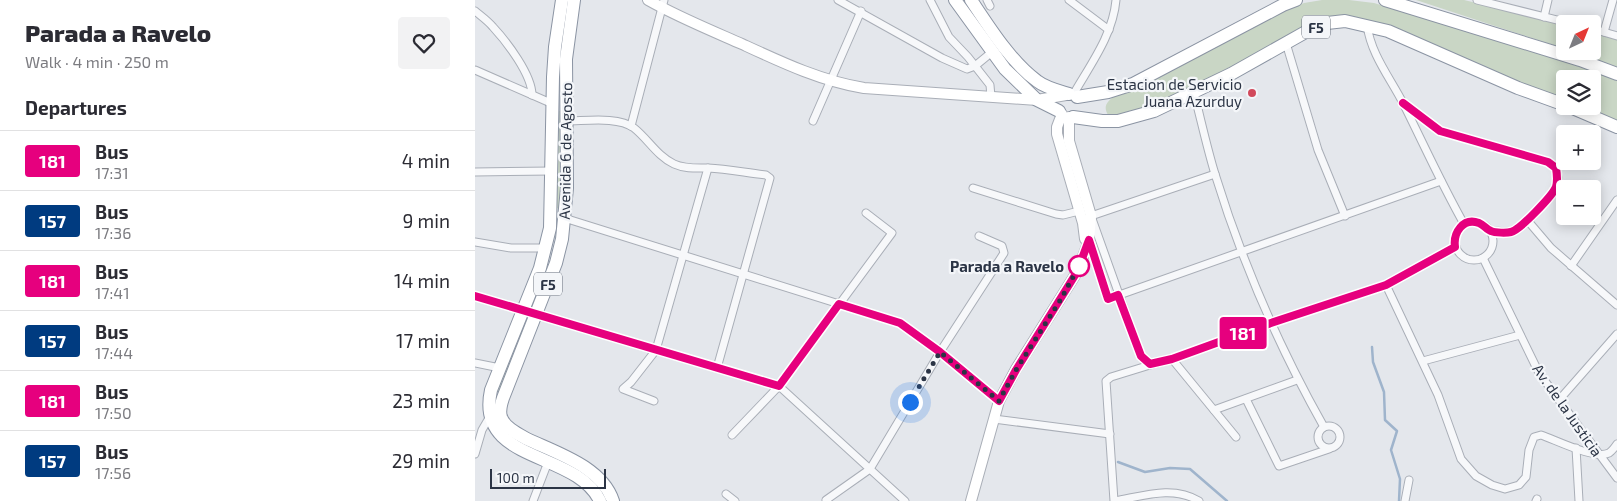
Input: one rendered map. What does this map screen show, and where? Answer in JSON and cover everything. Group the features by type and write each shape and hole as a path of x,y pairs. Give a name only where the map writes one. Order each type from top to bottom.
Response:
{"highway":[{"name":"Avenida 6 de Agosto","path":"504,422 501,419 497,396 500,368 540,268 551,214 555,47 562,0"},
{"name":"Avenida 6 de Agosto","path":"489,418 488,410 497,396 536,315 562,238 565,217 566,59 574,0"},
{"name":"F5","path":"955,0 992,52 1037,100 1066,115 1101,121 1118,121 1154,110 1194,93 1311,29 1327,23 1345,21 1387,31 1518,88 1556,102"},
{"name":"F5","path":"971,0 993,33 1030,75 1044,86 1071,95 1108,92 1133,84 1295,0"},
{"path":"1385,0 1580,60 1617,74"},
{"name":"F5","path":"1588,115 1617,127"},
{"path":"489,418 504,422 515,432 595,474 600,493"},
{"path":"489,418 498,435 505,442 581,479 613,501"}],"street":[{"path":"648,0 663,4 772,58 831,81 864,88 1037,100 1071,95 1109,30 1115,14 1116,0"},
{"path":"838,0 967,70 992,52"},
{"path":"930,0 949,37 989,85 991,97"},
{"path":"1069,0 1109,30"},
{"path":"1477,0 1494,2 1556,20"},
{"path":"1544,17 1548,0"},
{"path":"1604,32 1613,0"},
{"path":"631,126 663,4"},
{"path":"475,11 493,26 512,51 532,86 533,95"},
{"path":"813,121 861,11"},
{"path":"1367,25 1373,48 1464,224"},
{"path":"1601,31 1617,36"},
{"path":"1286,43 1318,150 1345,216"},
{"path":"475,72 553,104"},
{"path":"1194,93 1215,174 1242,253 1297,380 1324,427"},
{"path":"1403,103 1440,131 1548,162 1556,168 1558,178 1555,189 1528,221 1511,232 1491,231"},
{"path":"971,501 999,401 1077,272 1087,245 1087,219 1079,211 1057,134 1057,127 1066,115"},
{"path":"1066,115 1069,141 1087,219 1141,356 1150,364"},
{"path":"566,120 625,123 631,126 660,154 675,164 697,169 707,168 766,175 770,178 717,368"},
{"path":"653,401 623,389 631,382 656,350 707,168"},
{"path":"475,172 552,171"},
{"path":"1087,219 1215,174"},
{"path":"1087,245 1108,299 1441,182"},
{"path":"973,188 1056,214 1063,215 1079,211"},
{"path":"1571,266 1617,200"},
{"path":"733,435 779,386 892,233 866,213"},
{"path":"551,214 900,323 940,352 999,401"},
{"path":"1528,221 1551,248 1617,305"},
{"path":"1476,222 1491,231 1493,237 1491,250 1483,258 1476,260 1464,258 1455,247 1456,234 1464,224 1476,222"},
{"path":"826,500 870,469 940,352 1003,253 1002,246 979,236"},
{"path":"475,242 511,248 545,248"},
{"path":"1199,501 1178,492 1161,492 1115,501 1106,381 1111,377 1172,359 1271,323 1386,285 1455,247"},
{"name":"Av. de la Justicia","path":"1483,258 1539,373 1617,478"},
{"path":"1386,285 1444,409 1461,459 1476,476 1492,485 1505,489 1519,485 1526,477 1529,450 1534,437 1541,435 1600,455 1609,453 1617,444"},
{"path":"475,296 779,386 905,501"},
{"path":"1559,400 1617,334"},
{"path":"1423,361 1520,335"},
{"path":"1172,359 1236,437"},
{"path":"475,363 500,368"},
{"path":"1214,410 1297,380"},
{"path":"1246,399 1279,466 1329,449 1338,443 1340,436 1335,427 1324,427 1318,432 1317,440 1322,446 1329,449"},
{"path":"476,449 482,430 489,418"},
{"path":"994,419 1110,434"},
{"path":"1576,448 1579,501"},
{"path":"533,501 548,462"},
{"path":"1405,501 1409,480"},
{"path":"726,494 735,501"}],"green space":[{"path":"1322,0 1349,0 1374,3 1588,70 1556,70 1556,97 1347,18 1226,71 1170,99 1129,115 1109,116 1107,113 1106,104 1115,96 1167,72 1288,9 1304,3"},
{"path":"1416,0 1464,0 1556,22 1556,46"},
{"path":"1601,34 1617,39 1617,67 1597,60 1601,60"},
{"path":"1601,74 1617,80 1617,121 1601,114"},
{"path":"558,111 563,111 562,209 556,208"},
{"path":"523,325 528,327 500,393 496,391"}],"waterway":[{"path":"1372,347 1373,362 1384,392 1385,420 1397,431 1391,450 1400,479 1399,501"},
{"path":"1118,462 1145,472 1170,468 1190,469 1227,501"}],"bus line":[{"name":"181","path":"475,296 779,386 839,304 900,323 940,352 999,401 1077,272 1089,240 1108,299 1118,295 1141,356 1150,364 1172,359 1271,323 1386,285 1455,247 1456,234 1459,228 1469,222 1481,223 1491,231 1511,232 1528,221 1555,189 1558,178 1556,168 1548,162 1440,131 1403,103"}],"place":[{"name":"Estacion de Servicio Juana Azurduy","path":"1252,93"},
{"name":"Parada a Ravelo","path":"1079,266"}],"route":[{"path":"910,402 940,352 999,401 1079,266"}]}
